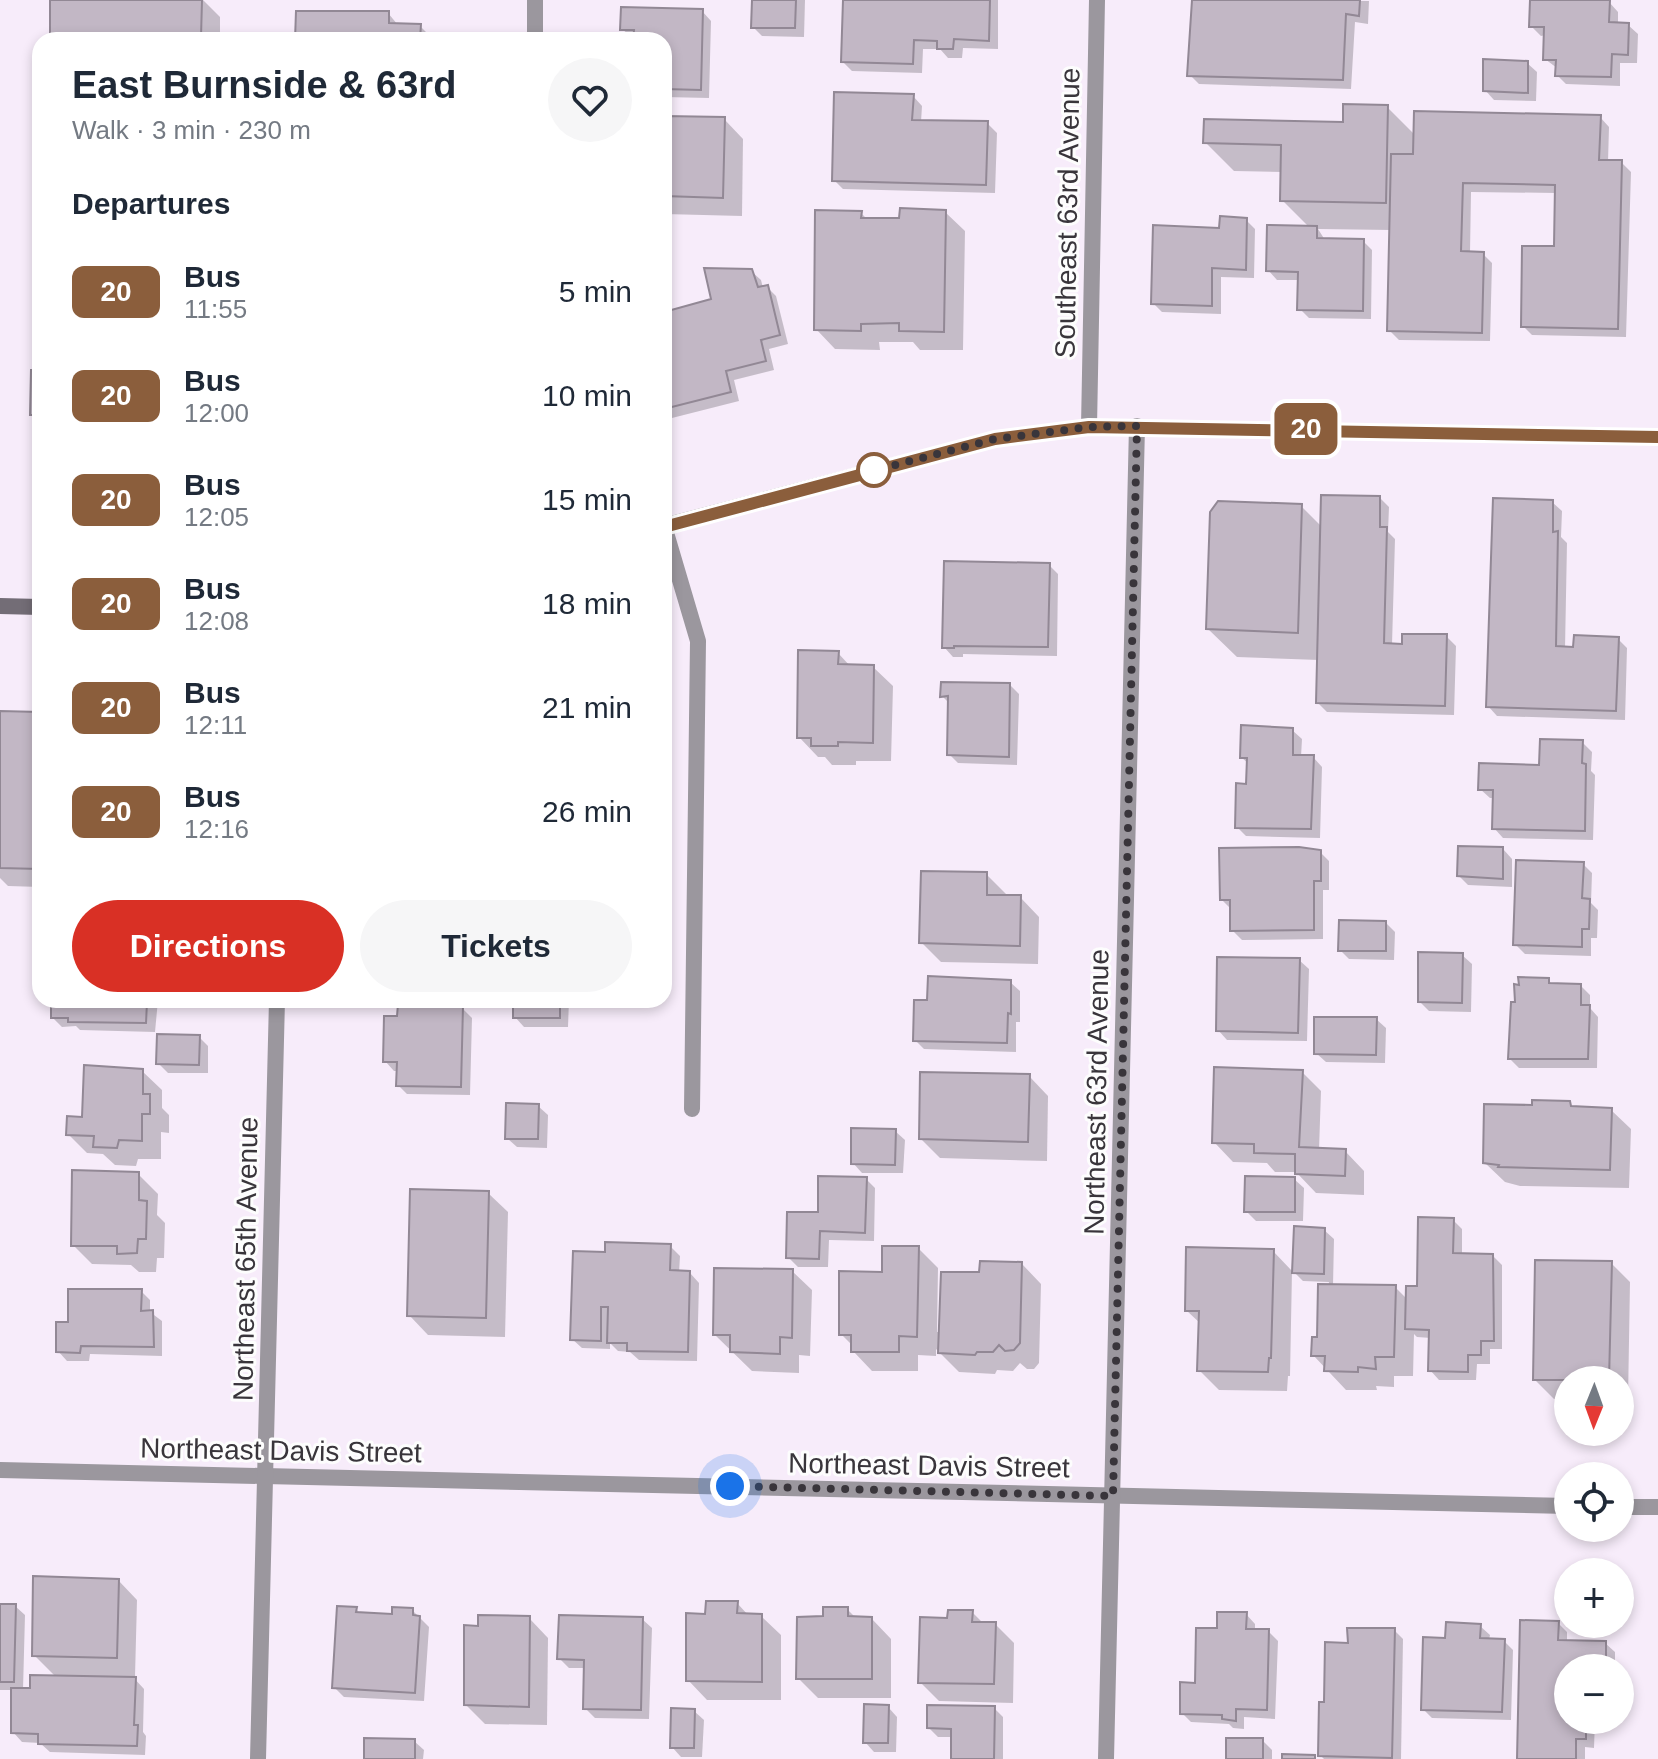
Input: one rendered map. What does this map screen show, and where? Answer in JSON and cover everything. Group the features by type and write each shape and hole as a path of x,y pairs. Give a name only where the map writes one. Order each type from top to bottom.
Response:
{"main road":[{"path":"672,524 995,439 1089,427 1658,437"},
{"path":"0,606 32,607"}],"street":[{"path":"535,0 535,32"},
{"name":"Southeast 63rd Avenue","path":"1089,427 1097,0"},
{"name":"Northeast 63rd Avenue","path":"1106,1759 1137,426"},
{"path":"672,553 698,641 692,1109"},
{"name":"Northeast 65th Avenue","path":"258,1759 277,1008"},
{"name":"Northeast Davis Street","path":"0,1470 1554,1506"},
{"path":"1634,1507 1658,1507"}],"building":[{"path":"50,0 202,0 201,32 50,32"},
{"path":"752,0 796,0 795,28 751,28"},
{"path":"843,0 990,0 989,41 954,39 953,49 937,49 937,41 914,40 913,64 841,62"},
{"path":"1192,0 1360,0 1359,16 1346,14 1343,80 1187,76"},
{"path":"1530,0 1610,0 1609,22 1629,23 1628,55 1612,54 1611,77 1555,76 1556,60 1543,60 1544,27 1529,27"},
{"path":"621,7 703,9 701,90 672,89 672,32 620,30"},
{"path":"296,11 389,11 389,23 421,24 420,32 295,32"},
{"path":"1483,59 1528,61 1528,93 1483,91"},
{"path":"834,92 914,94 912,120 988,121 986,185 832,181"},
{"path":"1343,104 1388,105 1386,203 1280,201 1281,145 1203,143 1204,119 1343,122"},
{"path":"1414,111 1601,115 1599,160 1622,160 1618,329 1521,327 1522,246 1554,246 1555,185 1463,183 1461,251 1484,252 1482,333 1387,331 1391,154 1413,154"},
{"path":"672,116 725,117 723,198 672,196"},
{"path":"900,208 946,210 944,332 899,331 899,323 861,324 861,331 814,330 815,210 862,211 861,218 899,218"},
{"path":"1220,216 1247,218 1246,270 1212,268 1212,306 1151,304 1153,225 1219,228"},
{"path":"1267,225 1317,226 1317,238 1364,239 1363,311 1297,310 1298,272 1266,271"},
{"path":"704,268 752,269 758,287 768,285 780,335 761,340 766,361 726,371 731,392 672,407 672,310 711,299"},
{"path":"31,370 32,370 32,415"},
{"path":"1321,495 1380,496 1380,527 1387,527 1384,643 1402,644 1402,634 1447,634 1445,706 1316,703"},
{"path":"1493,498 1553,500 1553,532 1558,531 1556,646 1573,647 1574,635 1619,637 1616,711 1486,707"},
{"path":"1218,501 1302,504 1298,633 1206,629 1210,512"},
{"path":"944,561 1050,563 1048,647 942,648"},
{"path":"798,650 839,651 838,664 874,665 873,743 838,742 838,746 811,746 811,738 797,738"},
{"path":"941,682 1010,683 1009,757 947,755 948,696 940,697"},
{"path":"0,711 32,712 32,869 0,868"},
{"path":"1241,725 1293,728 1293,755 1314,755 1311,829 1235,828 1236,783 1246,784 1247,758 1240,758"},
{"path":"1540,739 1583,740 1582,763 1586,764 1585,831 1492,829 1493,790 1478,790 1479,763 1539,765"},
{"path":"1458,846 1503,847 1503,879 1457,876"},
{"path":"1299,847 1321,850 1321,881 1314,881 1314,930 1230,931 1230,900 1220,900 1219,848"},
{"path":"1516,860 1584,862 1582,898 1590,899 1589,929 1582,929 1582,947 1513,945"},
{"path":"921,871 987,872 987,895 1021,895 1020,946 919,943"},
{"path":"1339,920 1386,921 1386,951 1338,951"},
{"path":"1418,952 1463,953 1462,1003 1418,1002"},
{"path":"1217,957 1300,958 1298,1033 1216,1031"},
{"path":"928,976 1011,980 1007,1043 913,1041 914,1000 927,1000"},
{"path":"1518,977 1549,978 1549,983 1581,984 1581,1005 1590,1005 1588,1059 1508,1059 1511,1002 1515,1002 1514,984 1519,985"},
{"path":"51,1008 147,1008 146,1023 68,1022 68,1018 51,1018"},
{"path":"398,1008 463,1008 461,1087 396,1086 397,1062 383,1062 384,1016 397,1016"},
{"path":"513,1008 560,1008 560,1018 513,1018"},
{"path":"1314,1017 1377,1017 1376,1055 1314,1054"},
{"path":"157,1034 200,1035 199,1065 156,1064"},
{"path":"84,1065 143,1069 143,1094 150,1094 150,1114 142,1114 142,1141 119,1140 117,1148 93,1147 94,1136 66,1135 67,1116 82,1117"},
{"path":"1214,1067 1303,1070 1299,1147 1346,1149 1345,1176 1295,1174 1295,1154 1254,1153 1254,1144 1212,1143"},
{"path":"920,1072 1030,1074 1028,1142 919,1139"},
{"path":"1532,1100 1570,1101 1571,1106 1612,1108 1610,1170 1498,1167 1483,1163 1484,1104 1532,1105"},
{"path":"506,1103 539,1104 538,1139 505,1139"},
{"path":"851,1128 896,1129 895,1165 851,1164"},
{"path":"72,1170 139,1172 139,1200 147,1201 146,1239 138,1239 137,1253 117,1254 117,1246 71,1246"},
{"path":"818,1176 867,1177 865,1233 820,1231 819,1259 786,1258 787,1212 818,1212"},
{"path":"1245,1176 1295,1177 1295,1212 1244,1212"},
{"path":"410,1189 489,1191 486,1318 407,1316"},
{"path":"1418,1217 1454,1218 1453,1253 1493,1254 1494,1341 1481,1341 1481,1355 1468,1355 1468,1372 1428,1371 1429,1330 1405,1329 1406,1286 1417,1286"},
{"path":"1294,1226 1325,1228 1324,1274 1292,1273"},
{"path":"605,1242 671,1244 670,1270 690,1271 688,1352 627,1351 627,1343 607,1343 608,1307 601,1307 601,1341 570,1340 573,1251 605,1252"},
{"path":"882,1246 919,1246 917,1337 899,1336 899,1352 851,1352 851,1335 839,1335 839,1271 882,1272"},
{"path":"1186,1247 1274,1249 1268,1372 1197,1371 1199,1311 1185,1311"},
{"path":"1535,1260 1612,1261 1609,1366 1554,1366 1554,1380 1533,1380"},
{"path":"980,1261 1022,1262 1020,1343 1014,1350 1005,1351 999,1345 993,1352 977,1352 975,1355 938,1353 941,1272 979,1272"},
{"path":"714,1268 793,1269 792,1338 780,1337 780,1354 730,1352 730,1335 713,1335"},
{"path":"1318,1284 1396,1285 1394,1357 1375,1357 1376,1369 1358,1367 1358,1372 1324,1371 1325,1356 1311,1356 1312,1337 1317,1337"},
{"path":"68,1289 142,1289 141,1311 153,1310 154,1347 81,1346 80,1353 56,1352 56,1322 68,1322"},
{"path":"33,1576 119,1579 117,1658 32,1656"},
{"path":"706,1601 738,1601 737,1613 762,1614 762,1682 686,1681 686,1613 705,1614"},
{"path":"0,1604 16,1604 14,1682 0,1682"},
{"path":"337,1606 357,1607 356,1612 392,1614 392,1607 413,1608 413,1615 420,1616 415,1693 332,1688"},
{"path":"823,1607 848,1607 848,1616 872,1617 872,1679 796,1679 797,1617 823,1616"},
{"path":"948,1610 973,1610 972,1622 996,1622 994,1684 918,1683 920,1617 947,1618"},
{"path":"1217,1612 1247,1612 1246,1629 1269,1629 1267,1710 1236,1709 1236,1721 1222,1719 1222,1715 1180,1714 1180,1682 1195,1683 1196,1628 1217,1628"},
{"path":"478,1615 530,1616 529,1707 464,1705 464,1625 478,1626"},
{"path":"559,1615 643,1617 641,1710 583,1709 584,1660 557,1659"},
{"path":"1520,1620 1554,1621 1554,1638 1558,1640 1606,1641 1606,1654 1554,1654 1554,1734 1586,1734 1586,1739 1576,1739 1576,1759 1517,1759"},
{"path":"1446,1622 1481,1624 1480,1638 1505,1639 1502,1712 1421,1710 1423,1637 1445,1638"},
{"path":"1347,1628 1395,1628 1392,1758 1318,1756 1319,1702 1324,1702 1325,1642 1348,1643"},
{"path":"30,1675 136,1677 134,1725 138,1725 137,1746 38,1744 38,1734 11,1733 11,1688 30,1688"},
{"path":"864,1704 889,1705 888,1743 863,1743"},
{"path":"927,1705 995,1706 994,1759 951,1759 951,1729 927,1728"},
{"path":"671,1708 695,1709 694,1748 670,1748"},
{"path":"364,1738 415,1739 415,1759 364,1759"},
{"path":"1226,1738 1263,1738 1263,1759 1226,1759"},
{"path":"1282,1754 1315,1755 1315,1759 1282,1759"}],"bus line":[{"name":"20","path":"672,525 995,439 1089,427 1658,437"}],"route":[{"path":"730,1486 1113,1496 1137,426 1089,427 995,439 868,472 874,470"}]}
